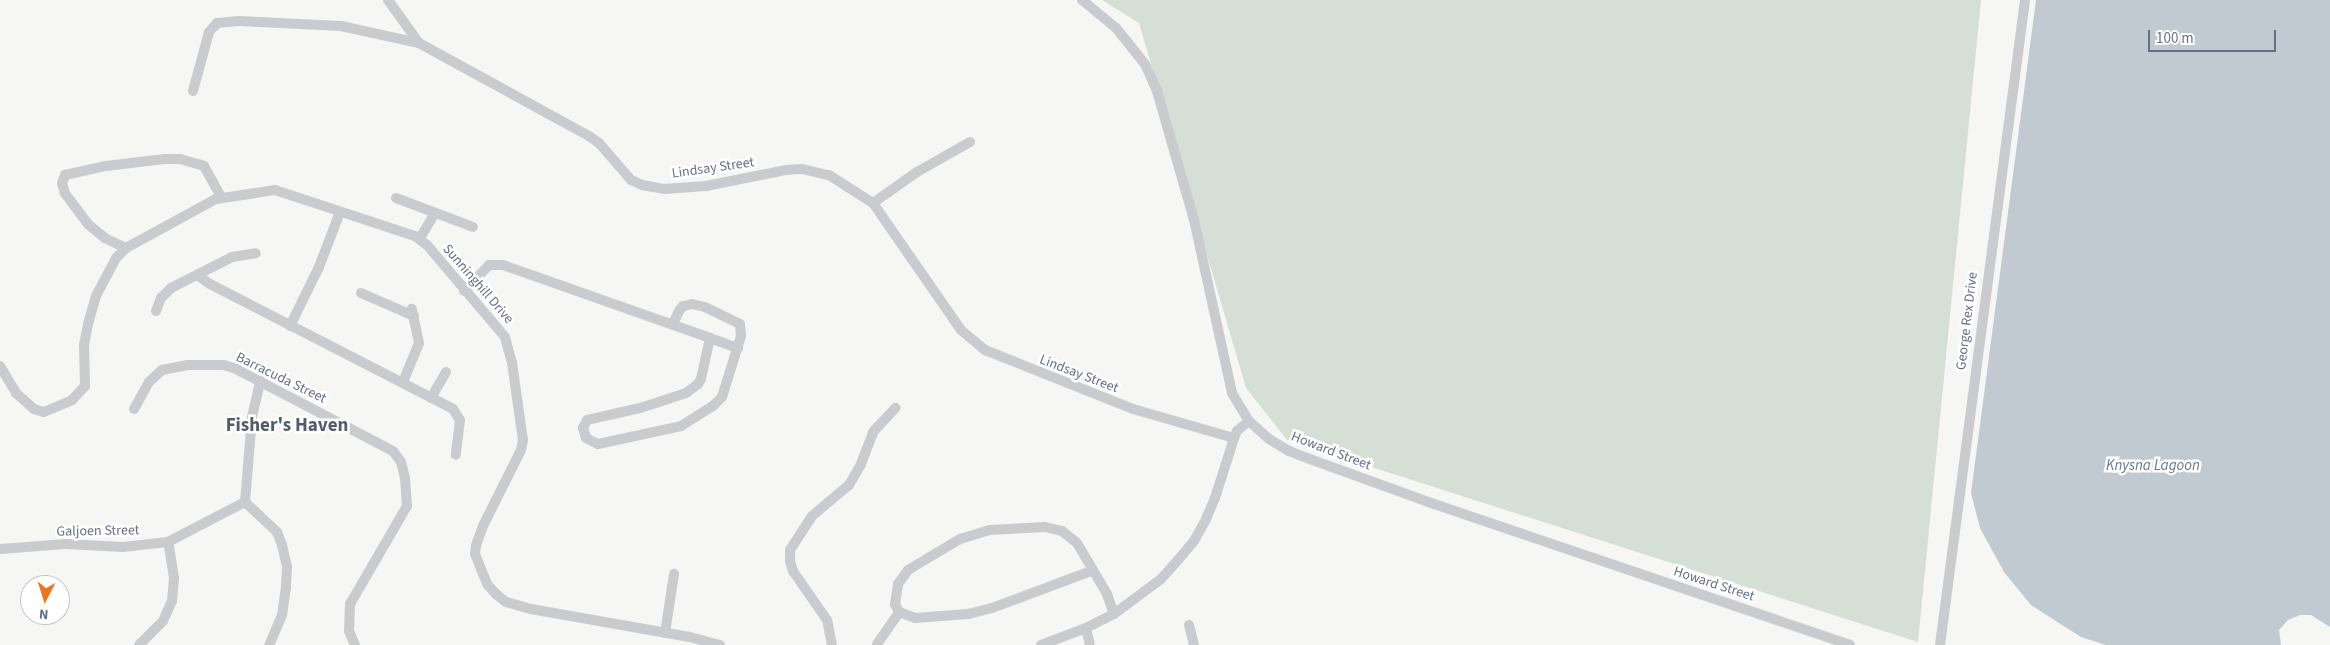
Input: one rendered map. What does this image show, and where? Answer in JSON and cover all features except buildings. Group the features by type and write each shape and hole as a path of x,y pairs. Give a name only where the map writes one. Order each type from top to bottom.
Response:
{"street":[{"path":"388,0 419,43"},
{"name":"Howard Street","path":"1082,0 1092,6 1145,64 1157,91 1194,220 1232,393 1249,421 1279,446 1307,458 1850,645"},
{"name":"George Rex Drive","path":"1940,645 2025,0"},
{"name":"Lindsay Street","path":"193,91 209,32 217,23 223,21 341,26 419,43 600,143 631,180 642,185 664,189 706,186 786,170 802,169 829,175 873,203 962,330 985,350 1133,410 1234,438"},
{"path":"873,203 917,172 970,142"},
{"path":"126,248 105,238 88,224 65,193 62,183 65,175 106,166 180,159 204,166 221,197"},
{"path":"0,366 16,392 34,410 44,412 72,400 85,386 84,345 96,296 116,258 126,248 221,197 274,190 420,238 435,213"},
{"path":"396,198 473,227"},
{"path":"290,326 319,267 340,212"},
{"name":"Sunninghill Drive","path":"420,238 505,337 512,364 523,440 521,450 483,526 476,545 475,554 487,584 506,602 531,609 666,633 720,645"},
{"path":"156,310 165,293 232,257 256,253"},
{"path":"464,291 489,265 503,265 738,348"},
{"path":"197,275 210,284 290,326 403,382 458,414 460,429 456,455"},
{"path":"361,293 413,313 419,343 403,382"},
{"path":"673,324 683,306 692,304 705,307 740,324 742,331 738,348 722,397 688,422 609,443 598,444 586,438 583,428 587,420 679,397 694,388 701,378 710,338"},
{"name":"Barracuda Street","path":"134,408 149,382 162,370 174,366 224,365 260,381 388,446 401,462 407,488 407,506 350,604 349,631 355,645"},
{"path":"431,398 446,372"},
{"path":"260,381 252,417 245,502 277,532 282,545 286,567 286,587 282,615 269,645"},
{"path":"832,645 827,620 793,571 790,561 790,550 812,516 849,485 861,464 873,432 896,408"},
{"path":"1041,645 1086,628 1114,614 1161,579 1194,541 1215,498 1234,438 1238,431 1249,421"},
{"name":"Galjoen Street","path":"0,549 66,544 123,547 168,542 245,502"},
{"path":"1091,571 984,610 915,618 899,612 895,604 896,590 908,570 960,539 990,530 1045,527 1062,531 1076,542 1091,571 1107,594 1114,614"},
{"path":"139,645 163,621 172,601 174,578 168,542"},
{"path":"666,633 674,574"},
{"path":"877,644 899,612"},
{"path":"1189,626 1194,645"},
{"path":"1086,628 1090,645"}],"shaded area":[{"path":"1102,0 1981,0 1918,642 1287,440 1246,388 1139,23"}],"water":[{"name":"Knysna Lagoon","path":"2036,0 2330,0 2330,627 2311,615 2300,615 2288,620 2279,630 2281,645 2106,645 2081,637 2031,605 2004,572 1980,528 1971,493"}],"district":[{"name":"Fisher's Haven","path":"287,426"}]}
